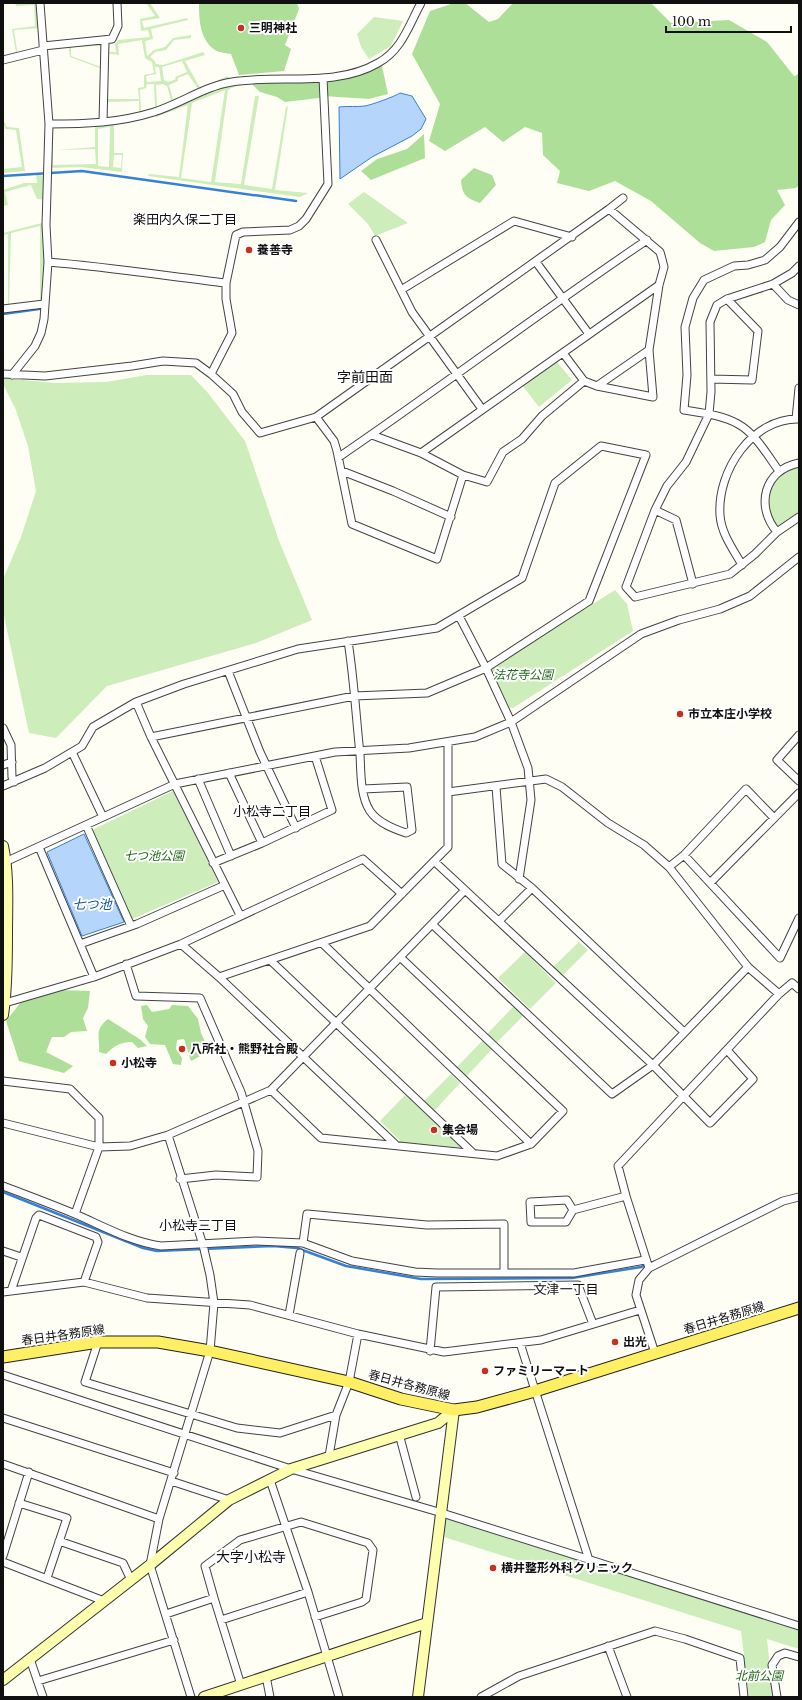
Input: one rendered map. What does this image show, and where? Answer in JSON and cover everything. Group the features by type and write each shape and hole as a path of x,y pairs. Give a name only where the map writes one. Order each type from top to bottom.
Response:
{"main road":[{"name":"春日井各務原線","path":"3,1357 98,1342 158,1342 210,1351 349,1382 401,1399 454,1410 477,1407 535,1391 799,1308"}],"street":[{"path":"12,375 35,346 41,333 44,319 48,262 46,225 49,124 40,3"},
{"path":"3,60 43,48 112,39 118,26 117,3"},
{"path":"49,124 73,125 103,122 154,112 232,82 323,78 355,73 378,64 391,55 402,40 421,3"},
{"path":"103,122 105,41"},
{"path":"212,374 232,333 226,299 226,283 236,235 243,232 294,229 306,219 328,184 323,78"},
{"path":"3,374 45,376 163,361 196,363 212,374 233,394 242,412 260,434 316,418 572,237 623,198"},
{"path":"563,354 584,381 597,386 652,398 649,350 658,285 664,267 660,252 609,209"},
{"path":"401,290 514,221 572,237"},
{"path":"779,471 753,438 740,425 709,414 684,410 687,381 685,327 693,298 704,280 734,266 748,265 765,260 780,246 799,222"},
{"path":"376,240 412,312 482,409"},
{"path":"339,457 457,375 562,297 647,240"},
{"path":"48,262 226,283"},
{"path":"536,262 589,334"},
{"path":"799,266 792,273 773,284 727,299 717,305 710,322 711,379 709,414 686,462 667,486 626,587 635,597 730,574 742,565 777,532 799,517"},
{"path":"773,284 788,300 799,305"},
{"path":"421,453 482,409 563,354 658,285"},
{"path":"711,379 752,380 758,331 727,299"},
{"path":"3,309 44,304"},
{"path":"597,386 649,350"},
{"path":"372,435 421,453 463,475 487,482 503,452 522,439 542,416 584,381"},
{"path":"742,565 724,531 720,516 720,499 729,466 739,452 753,438 780,422 797,419 799,388"},
{"path":"316,418 334,441 339,457 352,524 437,559 463,475"},
{"path":"3,786 45,768 82,746 93,727 136,702 184,684 298,649 438,628 522,578 555,483 601,446 646,454 589,600 486,668 427,693 354,696 151,737"},
{"path":"777,532 771,525 764,506 764,498 769,483 779,471 799,463"},
{"path":"342,471 393,491 451,517"},
{"path":"656,510 676,520 693,584"},
{"path":"5,862 175,784 335,752 409,748 448,743 475,737 511,722 641,634 679,620 720,609 750,596 799,557"},
{"path":"459,616 486,668 511,722 528,768 531,800 520,878"},
{"path":"348,641 363,789 365,801 371,812 390,827 406,833 412,830 407,787 363,789"},
{"path":"228,670 246,718 296,828"},
{"path":"136,702 151,737 240,915"},
{"path":"3,729 11,745 14,782"},
{"path":"799,736 777,760 799,781"},
{"path":"219,977 322,944 370,926 435,862 448,847 448,743"},
{"path":"72,752 103,817"},
{"path":"214,863 296,828 332,810 315,756"},
{"path":"3,765 12,762"},
{"path":"229,773 262,843"},
{"path":"198,779 231,856"},
{"path":"448,792 496,787 546,779 562,787 608,823 644,845 669,867 748,966 779,994"},
{"path":"496,787 502,864 532,888 684,1032"},
{"path":"669,867 684,855 746,789 774,818"},
{"path":"710,883 799,793"},
{"path":"86,825 131,926"},
{"path":"3,846 5,862 5,959 7,990 3,1015"},
{"path":"39,847 94,977"},
{"path":"684,855 780,958 799,918"},
{"path":"5,1003 94,977 181,944 240,915 363,859 402,894"},
{"path":"435,862 653,1065 710,1123 753,1079 727,1050"},
{"path":"80,944 131,926 225,885"},
{"path":"499,921 532,888"},
{"path":"3,1123 99,1147 130,1146 168,1135 271,1090 369,991 465,890"},
{"path":"433,925 612,1094 653,1065 748,966"},
{"path":"181,944 219,977 395,1144"},
{"path":"322,944 369,991 531,1144"},
{"path":"271,1090 321,1138 395,1144 497,1156 531,1144 563,1111 400,957"},
{"path":"270,960 472,1152"},
{"path":"126,964 136,996 200,998 240,1092 258,1151 257,1177 216,1175 180,1179"},
{"path":"649,1268 645,1260 618,1166 779,994 792,983 799,989"},
{"path":"3,1081 70,1089 99,1118 99,1147 75,1214"},
{"path":"168,1135 180,1179 203,1245 210,1275 214,1303 210,1351 159,1519 150,1565 191,1697"},
{"path":"3,1186 150,1245 203,1245 256,1241 303,1243 352,1261 416,1272 574,1273 645,1260"},
{"path":"573,1210 567,1200 530,1202 531,1222 566,1222 573,1210 626,1196"},
{"path":"655,1353 636,1295 639,1280 649,1268 783,1201 799,1197"},
{"path":"303,1243 307,1214 427,1225 504,1224 504,1273"},
{"path":"11,1291 21,1257 36,1218 39,1215 96,1238 98,1242 84,1282"},
{"path":"3,1251 21,1257"},
{"path":"289,1315 300,1253"},
{"path":"3,1292 84,1282 147,1298 250,1305 358,1334 430,1351 444,1352 541,1340 640,1310"},
{"path":"430,1351 436,1287 578,1285 593,1324"},
{"path":"329,1456 336,1415 349,1382 358,1334"},
{"path":"98,1342 86,1382 237,1428 280,1433 336,1415"},
{"path":"520,1343 589,1560"},
{"path":"3,1375 292,1470 442,1514 799,1626"},
{"path":"3,1680 150,1565 229,1500 292,1470 329,1456 438,1423 454,1410"},
{"path":"418,1697 454,1410"},
{"path":"3,1418 174,1473"},
{"path":"399,1434 416,1497"},
{"path":"3,1464 159,1519"},
{"path":"3,1556 29,1472"},
{"path":"270,1480 308,1592 338,1697"},
{"path":"171,1481 229,1500"},
{"path":"19,1503 67,1518 47,1578"},
{"path":"241,1685 204,1569 206,1564 236,1542 286,1525 301,1522 368,1543 373,1550 366,1599 362,1602 315,1617"},
{"path":"59,1541 123,1562 130,1580"},
{"path":"3,1562 104,1601"},
{"path":"221,1620 308,1592"},
{"path":"166,1614 214,1598"},
{"path":"204,1697 427,1623"},
{"path":"481,1697 519,1676 654,1631 685,1639 740,1658 744,1697"},
{"path":"38,1681 174,1640"},
{"path":"608,1646 627,1697"},
{"path":"777,1697 772,1665 778,1656 785,1654 799,1657"},
{"path":"30,1659 43,1697"},
{"path":"266,1676 270,1697"}],"green space":[{"path":"15,3 40,3 42,28 14,30 18,57 3,60 3,55 16,52 12,29 35,26 34,5 16,6"},
{"path":"117,3 121,3 121,29 117,38 113,43 110,43 109,52 116,52 115,44 118,40 150,37 148,30 141,31 140,19 155,16 146,3 150,3 160,18 142,21 144,28 187,18 188,20 151,29 153,39 145,41 147,56 154,50 165,47 173,38 191,35 191,38 174,40 166,50 155,52 150,57 156,64 163,65 203,52 205,55 185,61 200,88 228,76 231,82 323,78 323,98 319,98 320,81 259,82 236,86 228,90 215,182 241,184 255,96 259,96 244,185 272,189 286,107 288,106 275,190 308,193 300,197 148,176 149,174 179,177 188,105 156,117 155,112 114,121 114,153 123,153 122,172 80,167 49,168 49,151 53,151 53,165 96,164 95,149 58,150 95,147 95,123 103,122 104,99 139,99 138,88 144,87 144,75 154,73 152,62 145,58 142,40 118,44 119,55 106,53 105,70 70,57 68,43 105,41 118,26","holes":["100,46 101,67 71,56 71,47","182,61 187,72 168,82 164,80 162,67","155,67 159,67 161,81 147,82 146,76 156,74","188,74 198,89 173,99 169,85 178,81 178,78","147,84 154,84 155,107 141,111 140,90 146,88","163,84 167,86 171,100 157,106 156,85","225,90 211,182 181,178 192,103","139,101 139,112 108,118 106,117 108,102","110,127 109,167 98,166 98,129","114,155 122,155 121,168 113,167"]},
{"path":"199,3 297,3 299,9 285,45 291,49 284,71 239,75 231,54 217,51 206,41 201,29"},
{"path":"454,3 465,3 489,22 498,19 513,3 651,3 671,23 729,20 767,42 794,76 799,74 799,185 796,188 777,190 785,205 771,220 765,242 754,247 714,251 700,243 651,201 615,181 589,191 557,183 560,171 543,155 542,133 525,127 503,142 485,127 445,151 429,141 440,104 412,54 430,11"},
{"path":"374,17 403,21 391,46 369,59 361,47 357,34"},
{"path":"377,64 382,66 388,94 369,99 323,96 323,78"},
{"path":"320,81 319,98 285,102 277,97 260,92 251,83"},
{"path":"3,119 7,127 19,128 25,171 3,173 3,169 22,167 16,130 5,129"},
{"path":"424,134 425,158 371,180 361,171 377,159 407,149"},
{"path":"474,168 492,175 496,185 480,203 468,197 462,189 461,180"},
{"path":"36,175 49,176 47,200 37,199 31,185 5,192 8,205 3,206 3,190 24,183 37,183"},
{"path":"364,192 408,223 375,236 368,224 348,204"},
{"path":"46,222 48,262 44,304 3,309 3,306 8,305 8,234 3,235 3,233","holes":["40,226 40,301 9,306 11,233"]},
{"path":"557,362 572,380 539,407 522,385"},
{"path":"147,375 191,375 208,393 245,441 279,541 312,620 256,643 107,686 56,738 29,733 3,611 3,586 4,577 21,537 36,491 28,446 16,410 3,384 3,378 55,383 106,382"},
{"path":"799,465 799,513 778,529 768,508 769,491 780,477"},
{"name":"法花寺公園","path":"615,590 627,604 633,631 513,708 509,707 491,668"},
{"name":"七つ池公園","path":"173,791 218,882 132,919 92,830"},
{"path":"579,942 588,950 562,976 553,967"},
{"path":"525,952 556,983 530,1009 498,978"},
{"path":"59,990 90,991 88,1008 83,1018 87,1031 71,1032 64,1037 52,1037 46,1052 73,1066 64,1073 19,1061 6,1021 21,1002"},
{"path":"147,1005 152,1012 169,1009 172,1005 188,1006 198,1019 208,1052 191,1061 184,1039 177,1040 176,1049 182,1058 181,1065 173,1064 165,1045 150,1044 145,1037 148,1026 143,1019 141,1006"},
{"path":"513,1007 523,1016 496,1043 487,1034"},
{"path":"108,1019 141,1040 147,1046 138,1048 132,1042 128,1042 118,1045 106,1054 99,1052 99,1030"},
{"path":"483,1040 492,1049 466,1077 456,1068"},
{"path":"451,1074 460,1083 434,1111 424,1101"},
{"path":"405,1095 462,1148 401,1142 380,1121"},
{"name":"北前公園","path":"446,1512 799,1624 799,1649 767,1639 773,1697 749,1697 741,1631 444,1537"}],"water":[{"path":"400,93 412,96 426,119 421,129 412,136 372,157 340,179 339,107 365,106"},
{"name":"七つ池","path":"84,834 124,922 82,936 47,852"}],"waterway":[{"path":"3,176 82,171 296,201"},
{"path":"3,314 39,309"},
{"path":"3,1192 143,1248 157,1251 273,1246 297,1248 346,1266 421,1279 572,1278 641,1267 656,1261"},
{"path":"672,1253 780,1199"}],"place":[{"name":"三明神社","path":"241,28"},
{"name":"養善寺","path":"249,250"},
{"name":"市立本庄小学校","path":"680,714"},
{"name":"八所社・熊野社合殿","path":"182,1049"},
{"name":"小松寺","path":"113,1063"},
{"name":"集会場","path":"434,1130"},
{"name":"出光","path":"615,1342"},
{"name":"ファミリーマート","path":"485,1371"},
{"name":"横井整形外科クリニック","path":"493,1568"}],"district":[{"name":"楽田内久保二丁目","path":"185,219"},
{"name":"字前田面","path":"365,377"},
{"name":"小松寺二丁目","path":"272,811"},
{"name":"小松寺三丁目","path":"198,1225"},
{"name":"文津一丁目","path":"566,1289"},
{"name":"大字小松寺","path":"251,1557"}]}
